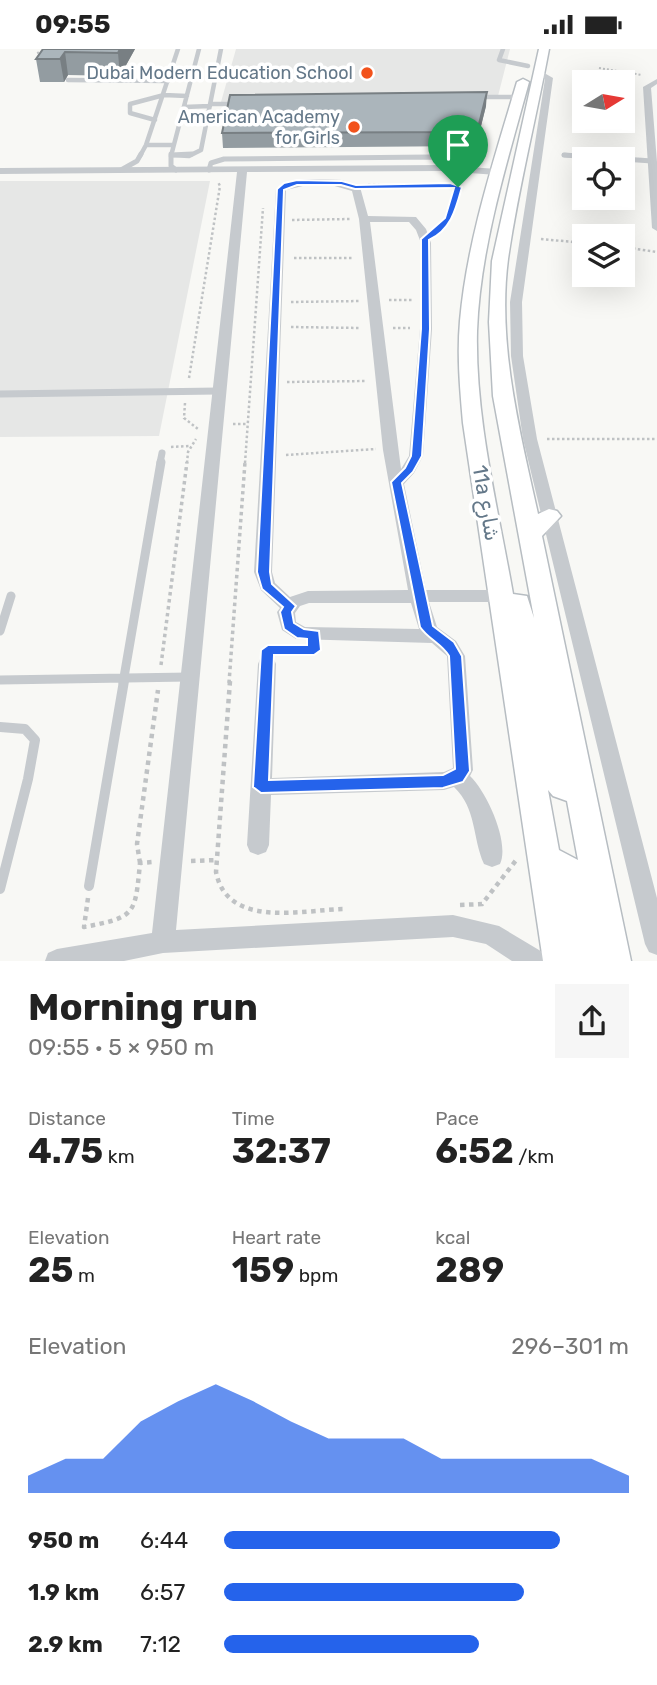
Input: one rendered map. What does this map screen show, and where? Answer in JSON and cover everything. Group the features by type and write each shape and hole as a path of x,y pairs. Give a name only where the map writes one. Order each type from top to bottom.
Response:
{"street":[{"name":"11a شارع","path":"536,56 519,97 497,172 478,255 469,319 471,404 561,961"},
{"name":"11a شارع","path":"536,56 500,261 499,357 503,396 614,961"},
{"path":"536,56 549,78 518,278 516,328 520,387 530,439 657,944"},
{"path":"653,79 647,87 657,228"},
{"path":"0,171 452,168 497,172 507,177 506,199 511,206"},
{"path":"163,942 243,170"},
{"path":"289,606 272,592 264,579 281,189 286,185 342,183 355,187 364,219 390,450 418,596 426,627 433,636 450,646 456,656 463,763 458,777"},
{"path":"364,219 409,218 418,225 425,239 426,329 416,456 410,470 396,482"},
{"path":"482,481 496,496 502,513 547,767 564,787 583,793"},
{"path":"531,534 549,516"},
{"path":"433,636 302,634 288,625 286,612 289,606 308,597 502,596"},
{"path":"258,845 267,664"},
{"path":"261,787 443,781 458,777"},
{"path":"458,777 468,786 482,807 492,857"},
{"path":"544,859 564,865 578,881 593,961"},
{"path":"57,961 163,942 453,926 491,934 535,961"}],"lane":[{"path":"121,170 137,161 146,145 178,49"},
{"path":"176,170 170,163 171,155 199,49"},
{"path":"171,155 190,156 200,153 221,49"},
{"path":"503,49 499,60 536,56"},
{"path":"68,80 168,81"},
{"path":"155,120 130,113 129,106 132,102 165,93 188,93"},
{"path":"468,98 519,97"},
{"path":"184,107 244,104"},
{"path":"146,145 173,145"},
{"path":"564,155 572,156"},
{"path":"209,170 211,163 224,159 429,157 448,160 452,168"},
{"path":"635,160 652,162"},
{"path":"0,394 218,391"},
{"path":"89,886 162,453"},
{"path":"0,631 11,596"},
{"path":"0,680 189,677"},
{"path":"0,727 25,729 35,740 28,779 0,889"}],"path":[{"path":"37,53 50,49"},
{"path":"599,68 653,79"},
{"path":"355,187 456,186 458,188 449,219 425,239"},
{"path":"280,220 364,219"},
{"path":"524,237 572,242"},
{"path":"635,249 657,252"},
{"path":"278,258 369,258"},
{"path":"277,303 425,300"},
{"path":"276,327 426,329"},
{"path":"274,382 383,381"},
{"path":"530,439 657,439"},
{"path":"270,454 310,455 354,449 390,450"},
{"path":"267,664 268,650 314,650 314,634"},
{"path":"89,886 85,927 125,918 135,908 140,863 217,860"}],"shaded area":[{"name":"Dubai Modern Education School","path":"236,49 510,49 498,96 221,102"},
{"path":"0,181 210,181 159,436 0,437"}],"building":[{"path":"43,49 120,49 118,53 65,52 60,59 36,59"},
{"name":"American Academy for Girls","path":"487,92 477,132 222,133 230,95"}],"place":[{"name":"Dubai Modern Education School","path":"367,73"},
{"name":"American Academy for Girls","path":"354,127"}],"route":[{"path":"297,183 342,183 355,187 458,187 449,219 425,239 426,329 416,456 410,470 396,482 426,627 433,636 450,646 456,656 463,771 452,780 443,781 261,787 268,650 314,650 314,634 302,634 288,625 286,612 289,606 267,586 263,572 281,189 297,183"}]}
